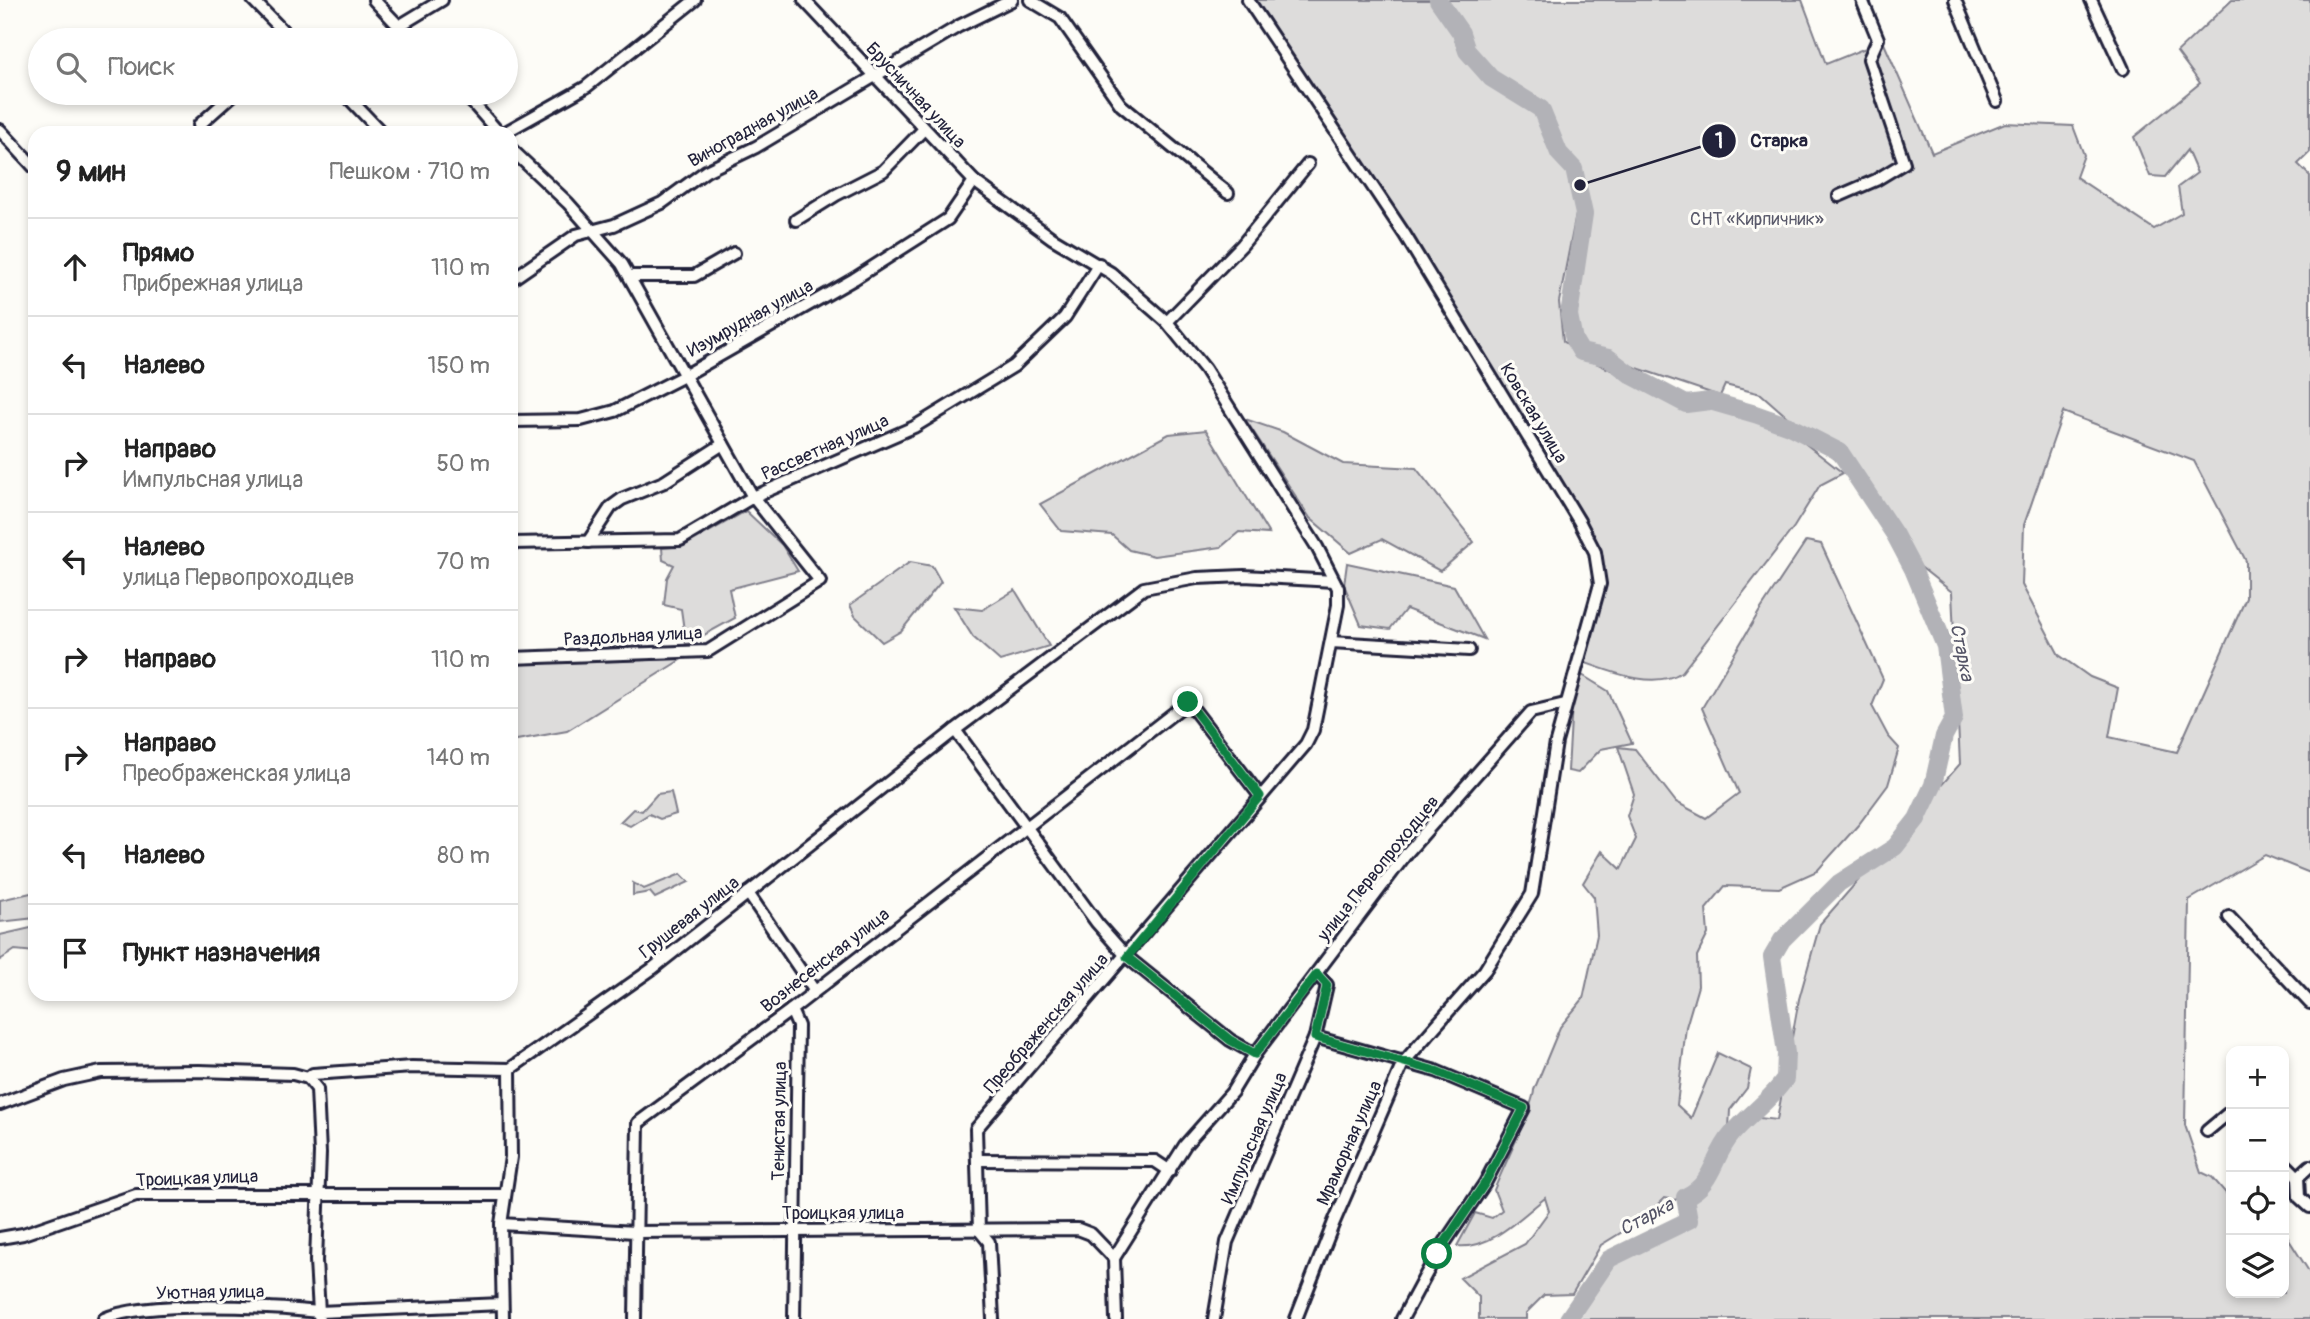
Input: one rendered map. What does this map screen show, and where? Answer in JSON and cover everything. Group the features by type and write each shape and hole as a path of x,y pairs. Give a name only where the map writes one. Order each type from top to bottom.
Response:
{"street":[{"path":"253,0 280,28"},
{"path":"374,0 399,26 442,0"},
{"path":"514,126 586,87 695,0"},
{"name":"Брусничная улица","path":"804,0 923,130 974,181 1008,209 1052,239 1099,264 1167,322 1199,361 1236,417 1306,528 1334,581"},
{"name":"Виноградная улица","path":"518,273 576,235 614,225 662,203 706,171 756,147 960,26 1012,0"},
{"path":"1030,0 1060,18 1121,105 1228,193"},
{"name":"Ковская улица","path":"1248,0 1405,235 1595,552 1600,584 1565,704 1532,894"},
{"path":"1839,195 1876,180 1904,163 1869,59 1878,39 1862,0"},
{"path":"1955,0 1997,101"},
{"path":"2091,0 2123,69"},
{"path":"199,125 221,105"},
{"path":"355,105 375,126"},
{"path":"475,105 495,126"},
{"path":"0,130 28,160"},
{"path":"796,220 883,172 923,130"},
{"path":"518,156 622,264 753,497"},
{"path":"1167,322 1242,246 1308,164"},
{"name":"Изумрудная улица","path":"518,421 581,420 615,411 684,376 854,279 948,219 974,181"},
{"path":"629,276 694,276 734,253"},
{"name":"Рассветная улица","path":"518,543 680,540 753,497 914,427 1014,366 1065,317 1099,264"},
{"path":"588,542 611,508 622,499 664,482 723,444"},
{"name":"Раздольная улица","path":"518,658 708,652 820,581 753,497"},
{"name":"Грушевая улица","path":"510,1069 652,969 955,730 1143,588 1197,578 1244,576 1334,581"},
{"name":"Преображенская улица","path":"993,1319 989,1241 979,1230 976,1129 1127,957 1306,744 1313,730 1338,605 1334,581"},
{"path":"1331,642 1469,650"},
{"name":"Вознесенская улица","path":"635,1319 638,1123 791,1010 1188,702 1260,796"},
{"name":"улица Первопроходцев","path":"1114,1258 1185,1145 1232,1092 1255,1054 1407,853 1531,712 1565,704"},
{"path":"955,730 1097,923 1127,957 1230,1040 1255,1054"},
{"path":"748,893 814,990"},
{"name":"Мраморная улица","path":"1297,1319 1334,1222 1403,1063 1485,970 1532,894"},
{"path":"2229,918 2310,1003"},
{"name":"Импульсная улица","path":"1214,1319 1227,1242 1315,1037 1327,985 1317,974"},
{"name":"Тенистая улица","path":"791,1010 798,1026 794,1319"},
{"path":"1315,1037 1436,1071 1524,1108 1485,1183 1437,1254 1402,1319"},
{"path":"308,1078 313,1074 412,1067 510,1069 510,1157 501,1224 503,1319"},
{"path":"0,1104 64,1080 101,1072 199,1071 293,1074 308,1078 317,1089 320,1153 316,1261 319,1315"},
{"path":"2207,1131 2226,1115"},
{"path":"977,1160 1156,1161 1170,1171"},
{"path":"2298,1177 2310,1166"},
{"path":"2289,1168 2298,1177 2299,1197 2310,1207"},
{"name":"Троицкая улица","path":"0,1238 23,1234 136,1195 505,1195"},
{"name":"Троицкая улица","path":"501,1224 635,1232 1078,1229 1091,1234 1114,1258"},
{"path":"1114,1258 1116,1319"},
{"name":"Уютная улица","path":"104,1319 132,1310 281,1308 319,1315 502,1304"}],"green space":[{"name":"СНТ «Кирпичник»","path":"1255,0 1435,0 1460,34 1465,52 1490,80 1516,96 1491,78 1467,51 1461,33 1438,0 1802,0 1826,64 1883,41 1932,153 2005,123 2073,126 2084,155 2076,177 2154,229 2182,213 2178,187 2197,173 2187,150 2165,177 2150,176 2134,137 2200,83 2177,52 2232,0 2310,0 2310,152 2298,164 2310,176 2310,873 2265,855 2189,900 2185,1125 2201,1172 2212,1177 2226,1193 2226,1298 2289,1298 2289,1240 2310,1273 2310,1319 1568,1319 1609,1259 1689,1220 1685,1197 1699,1191 1712,1175 1712,1164 1731,1135 1750,1117 1777,1120 1799,999 1820,924 1960,764 1952,592 1903,553 1853,475 1761,394 1725,385 1720,396 1631,366 1631,375 1609,358 1581,352 1575,338 1571,303 1574,265 1584,214 1580,189 1572,169 1553,144 1544,116 1539,111 1556,153 1572,170 1578,185 1578,204 1559,302 1563,341 1587,359 1652,389 1684,409 1709,406 1793,434 1843,473 1820,485 1794,527 1682,672 1671,677 1633,678 1583,662 1603,586 1598,549 1397,217","holes":["2063,412 2194,461 2246,561 2246,598 2177,752 2109,737 2118,688 2090,677 2059,655 2022,585 2024,525"]},
{"path":"1245,419 1283,432 1343,464 1416,468 1474,542 1440,571 1382,539 1351,553 1310,518"},
{"path":"1206,430 1269,534 1239,532 1221,547 1154,556 1129,550 1112,535 1061,531 1040,504 1169,434"},
{"path":"746,511 782,545 798,571 729,589 735,618 686,645 681,609 664,605 667,578 674,565 663,560 662,548 684,546"},
{"path":"1806,541 1821,544 1883,679 1872,706 1888,736 1899,748 1888,785 1859,824 1817,871 1779,888 1725,886 1706,909 1708,934 1697,956 1698,986 1686,1027 1677,1105 1691,1118 1718,1053 1751,1069 1747,1088 1730,1110 1729,1128 1707,1163 1708,1172 1695,1186 1675,1200 1665,1198 1645,1218 1601,1245 1572,1294 1544,1295 1526,1313 1526,1319 1479,1319 1479,1297 1460,1278 1525,1244 1549,1211 1545,1198 1493,1238 1469,1246 1457,1246 1475,1213 1492,1218 1502,1210 1494,1190 1560,1027 1583,999 1597,935 1594,897 1583,883 1602,851 1621,869 1636,839 1627,816 1634,794 1618,747 1635,749 1676,802 1706,818 1739,793 1702,708 1759,612"},
{"path":"910,562 932,566 941,582 901,631 882,642 855,616 850,605"},
{"path":"1347,563 1454,586 1484,639 1406,609 1390,629 1361,625 1344,585"},
{"path":"1015,590 1049,646 1000,661 973,637 954,607 982,610"},
{"path":"682,659 567,731 518,740 518,664"},
{"path":"1582,675 1608,691 1632,743 1601,749 1578,773 1568,771 1572,702"},
{"path":"671,792 676,814 660,819 649,814 630,826 620,822 633,809 642,811 657,794"},
{"path":"681,874 689,882 655,898 650,892 633,895 633,883 644,889"},
{"path":"28,894 28,919 0,922 0,900"},
{"path":"28,929 28,951 15,950 0,960 0,935"}],"waterway":[{"name":"Старка","path":"1438,0 1461,33 1467,51 1491,78 1541,109 1559,153 1574,169 1584,214 1569,315 1574,340 1581,352 1609,358 1631,375 1686,404 1710,401 1755,414 1789,426 1840,452 1895,535 1913,569 1945,646 1954,718 1944,736 1933,785 1917,819 1895,847 1839,883 1782,940 1772,957 1786,1053 1785,1079 1732,1134 1702,1185 1685,1197 1689,1220 1609,1259 1568,1319"}],"place":[{"name":"Старка","path":"1580,185"}],"route":[{"path":"1188,702 1260,796 1127,957 1230,1040 1255,1054 1317,974 1327,985 1315,1037 1371,1055 1436,1071 1524,1108 1485,1183 1437,1254"}]}
